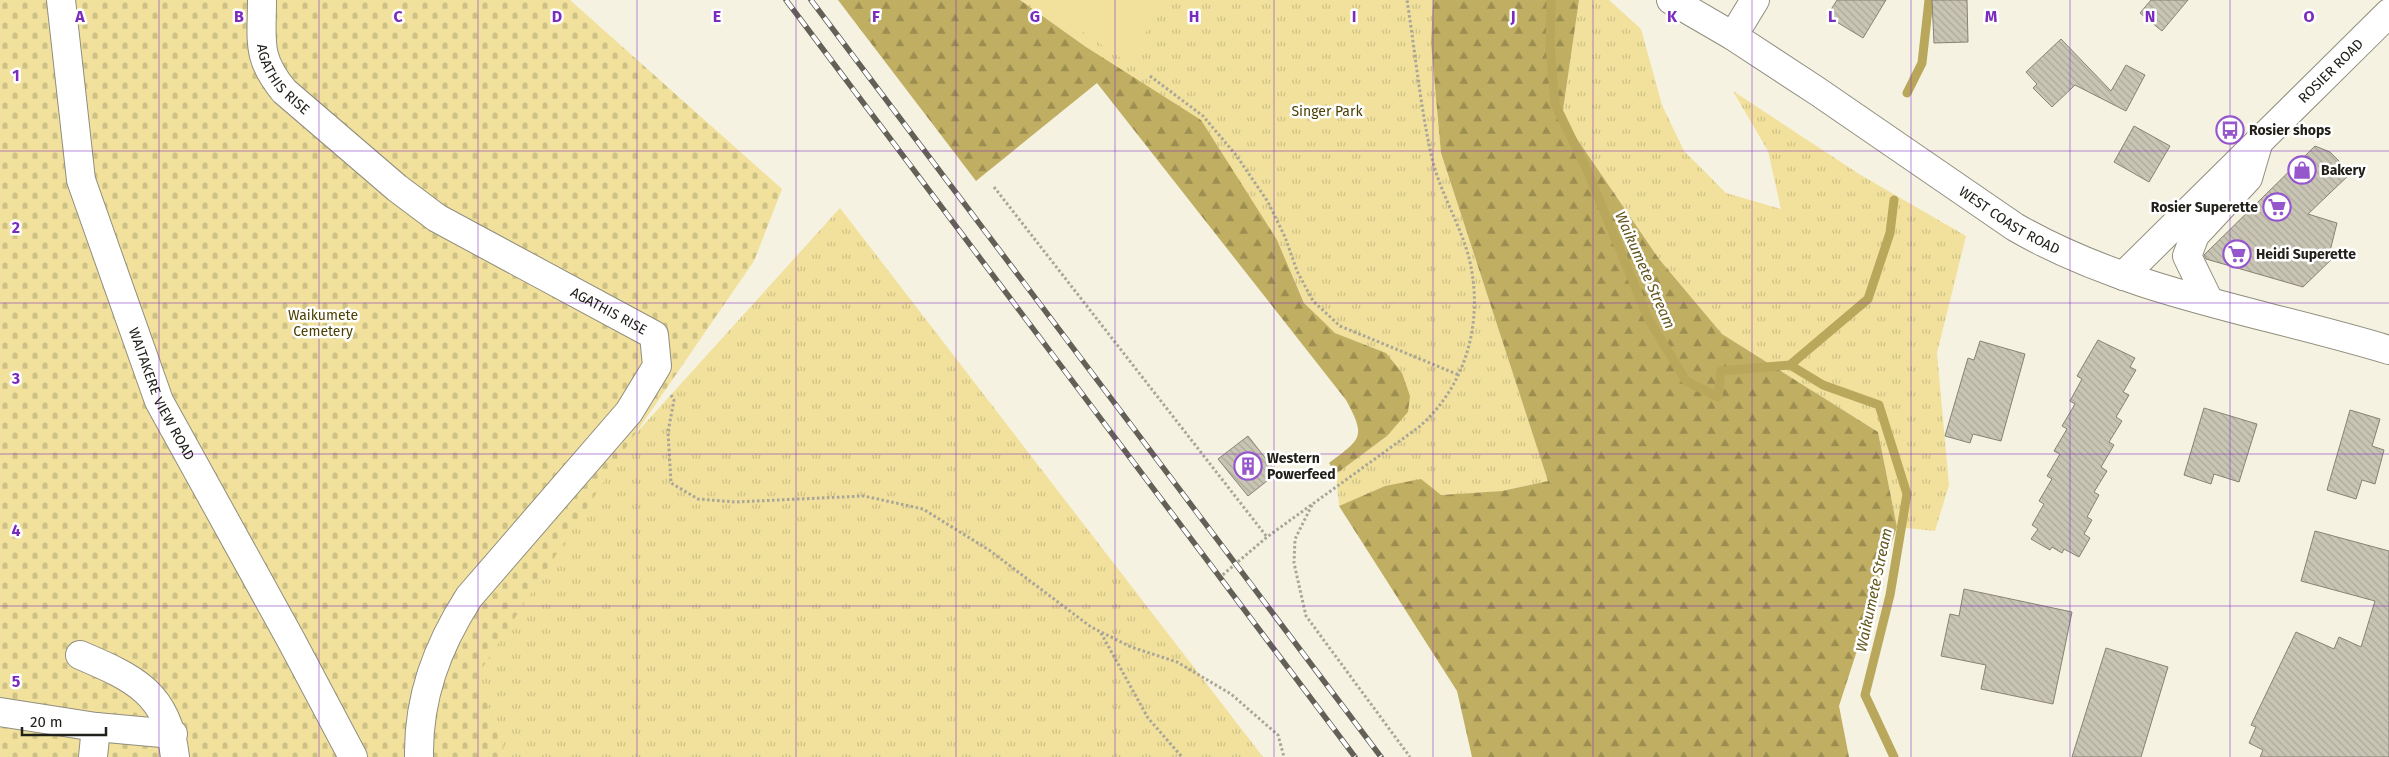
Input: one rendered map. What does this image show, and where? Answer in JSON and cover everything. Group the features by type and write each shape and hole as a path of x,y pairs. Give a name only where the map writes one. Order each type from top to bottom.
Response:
{"main road":[{"name":"WAITAKERE VIEW ROAD","path":"61,0 81,180 160,401 353,757"},
{"name":"AGATHIS RISE","path":"262,0 263,57 271,76 284,91 397,188 437,218 654,335 657,366"},
{"name":"WEST COAST ROAD","path":"1671,0 1733,36 2015,227 2046,245 2086,264 2122,276 2389,350"},
{"path":"1733,36 1755,0"},
{"name":"ROSIER ROAD","path":"2122,276 2389,13"},
{"path":"2209,301 2187,256 2195,235 2248,178 2258,144"},
{"path":"419,757 423,697 436,659 451,625 469,597 629,412 657,366"},
{"path":"80,655 120,672 149,692 174,746"},
{"path":"0,712 96,727 174,746"},
{"path":"93,757 96,727"}],"path":[{"path":"1219,578 1267,537 1437,411 1465,364 1472,330 1473,290 1468,254 1431,156 1407,0"},
{"path":"1150,76 1203,116 1236,155 1268,202 1286,238 1297,271 1314,301 1340,326 1459,375"},
{"path":"994,187 1267,537"},
{"path":"657,366 674,400 668,432 671,483 698,499 735,502 864,496 923,509 989,550 1091,627 1131,647 1177,662 1231,694 1278,735 1284,757"},
{"path":"1312,504 1295,539 1294,563 1306,616 1410,757"},
{"path":"1100,632 1148,718 1182,757"}],"green space":[{"name":"Waikumete Cemetery","path":"0,0 570,0 782,189 754,261 631,440 477,676 507,757 0,757"},
{"path":"838,0 1020,0 1086,47 1201,120 1277,240 1304,303 1335,333 1386,353 1402,373 1410,396 1408,412 1387,436 1336,474 1329,463 1354,442 1358,430 1346,400 1097,83 976,181"},
{"name":"Singer Park","path":"1020,0 1433,0 1431,43 1441,153 1548,481 1502,491 1441,495 1385,486 1339,506 1336,474 1387,436 1386,353 1335,333 1319,319 1304,302 1277,240 1086,47"},
{"path":"1036,0 1171,0 1124,60"},
{"path":"1433,0 1579,0 1562,117 1659,259 1722,334 1878,432 1897,527 1839,706 1849,757 1472,757 1457,691 1339,506 1385,486 1421,479 1441,495 1502,491 1548,481 1441,153 1431,43"},
{"path":"1579,0 1609,0 1641,29 1662,105 1684,151 1726,193 1781,209 1768,151 1733,91 1859,174 1966,236 1937,353 1949,485 1935,531 1897,527 1878,432 1722,334 1659,259 1562,117"},
{"path":"840,208 1263,757 505,757 449,640"}],"building":[{"path":"1837,0 1886,0 1863,38 1827,16"},
{"path":"1932,0 1967,0 1968,42 1934,43"},
{"path":"2151,0 2188,0 2162,31 2140,13"},
{"path":"2061,39 2111,91 2126,65 2145,75 2126,111 2075,85 2052,107 2033,88 2037,84 2026,72"},
{"path":"2134,126 2170,146 2149,182 2114,162"},
{"path":"2315,146 2330,152 2351,173 2308,214 2337,223 2330,251 2338,253 2303,287 2206,259 2204,255"},
{"path":"2098,340 2135,358 2130,367 2136,370 2123,392 2129,395 2116,417 2122,421 2109,442 2114,445 2101,467 2107,471 2094,492 2099,495 2087,517 2092,520 2084,534 2090,538 2079,557 2064,549 2062,553 2052,547 2050,550 2031,539 2038,529 2032,525 2044,504 2039,501 2052,479 2047,476 2060,454 2054,451 2067,429 2062,426 2075,404 2070,401 2082,379 2077,376"},
{"path":"1980,341 2025,354 2001,441 1973,434 1970,443 1945,436 1968,358 1974,360"},
{"path":"2204,408 2257,424 2239,482 2214,474 2211,484 2184,475"},
{"path":"2350,410 2380,419 2372,446 2384,450 2375,484 2362,480 2356,499 2327,490"},
{"name":"Western Powerfeed","path":"1248,436 1277,473 1248,496 1218,459"},
{"path":"2315,531 2389,551 2389,757 2260,757 2263,750 2249,743 2256,727 2251,725 2296,632 2334,649 2339,637 2361,647 2375,601 2301,581"},
{"path":"1964,589 2072,612 2053,704 1981,689 1986,665 1941,656 1950,614 1959,616"},
{"path":"2106,648 2168,667 2141,757 2072,757"}],"waterway":[{"name":"Waikumete Stream","path":"1551,0 1550,47 1555,104 1587,170 1648,318 1686,381 1718,397 1721,371 1790,365 1823,385 1879,405 1907,494 1890,595 1865,695 1894,757"},
{"path":"1907,93 1922,63 1929,0"},
{"path":"1790,365 1868,299 1890,233 1894,200"}],"railway":[{"path":"786,0 1355,757"},
{"path":"811,0 1381,757"}],"place":[{"name":"Rosier shops","path":"2230,130"},
{"name":"Bakery","path":"2302,170"},
{"name":"Rosier Superette","path":"2277,207"},
{"name":"Heidi Superette","path":"2237,254"},
{"name":"Western Powerfeed","path":"1248,466"}]}
